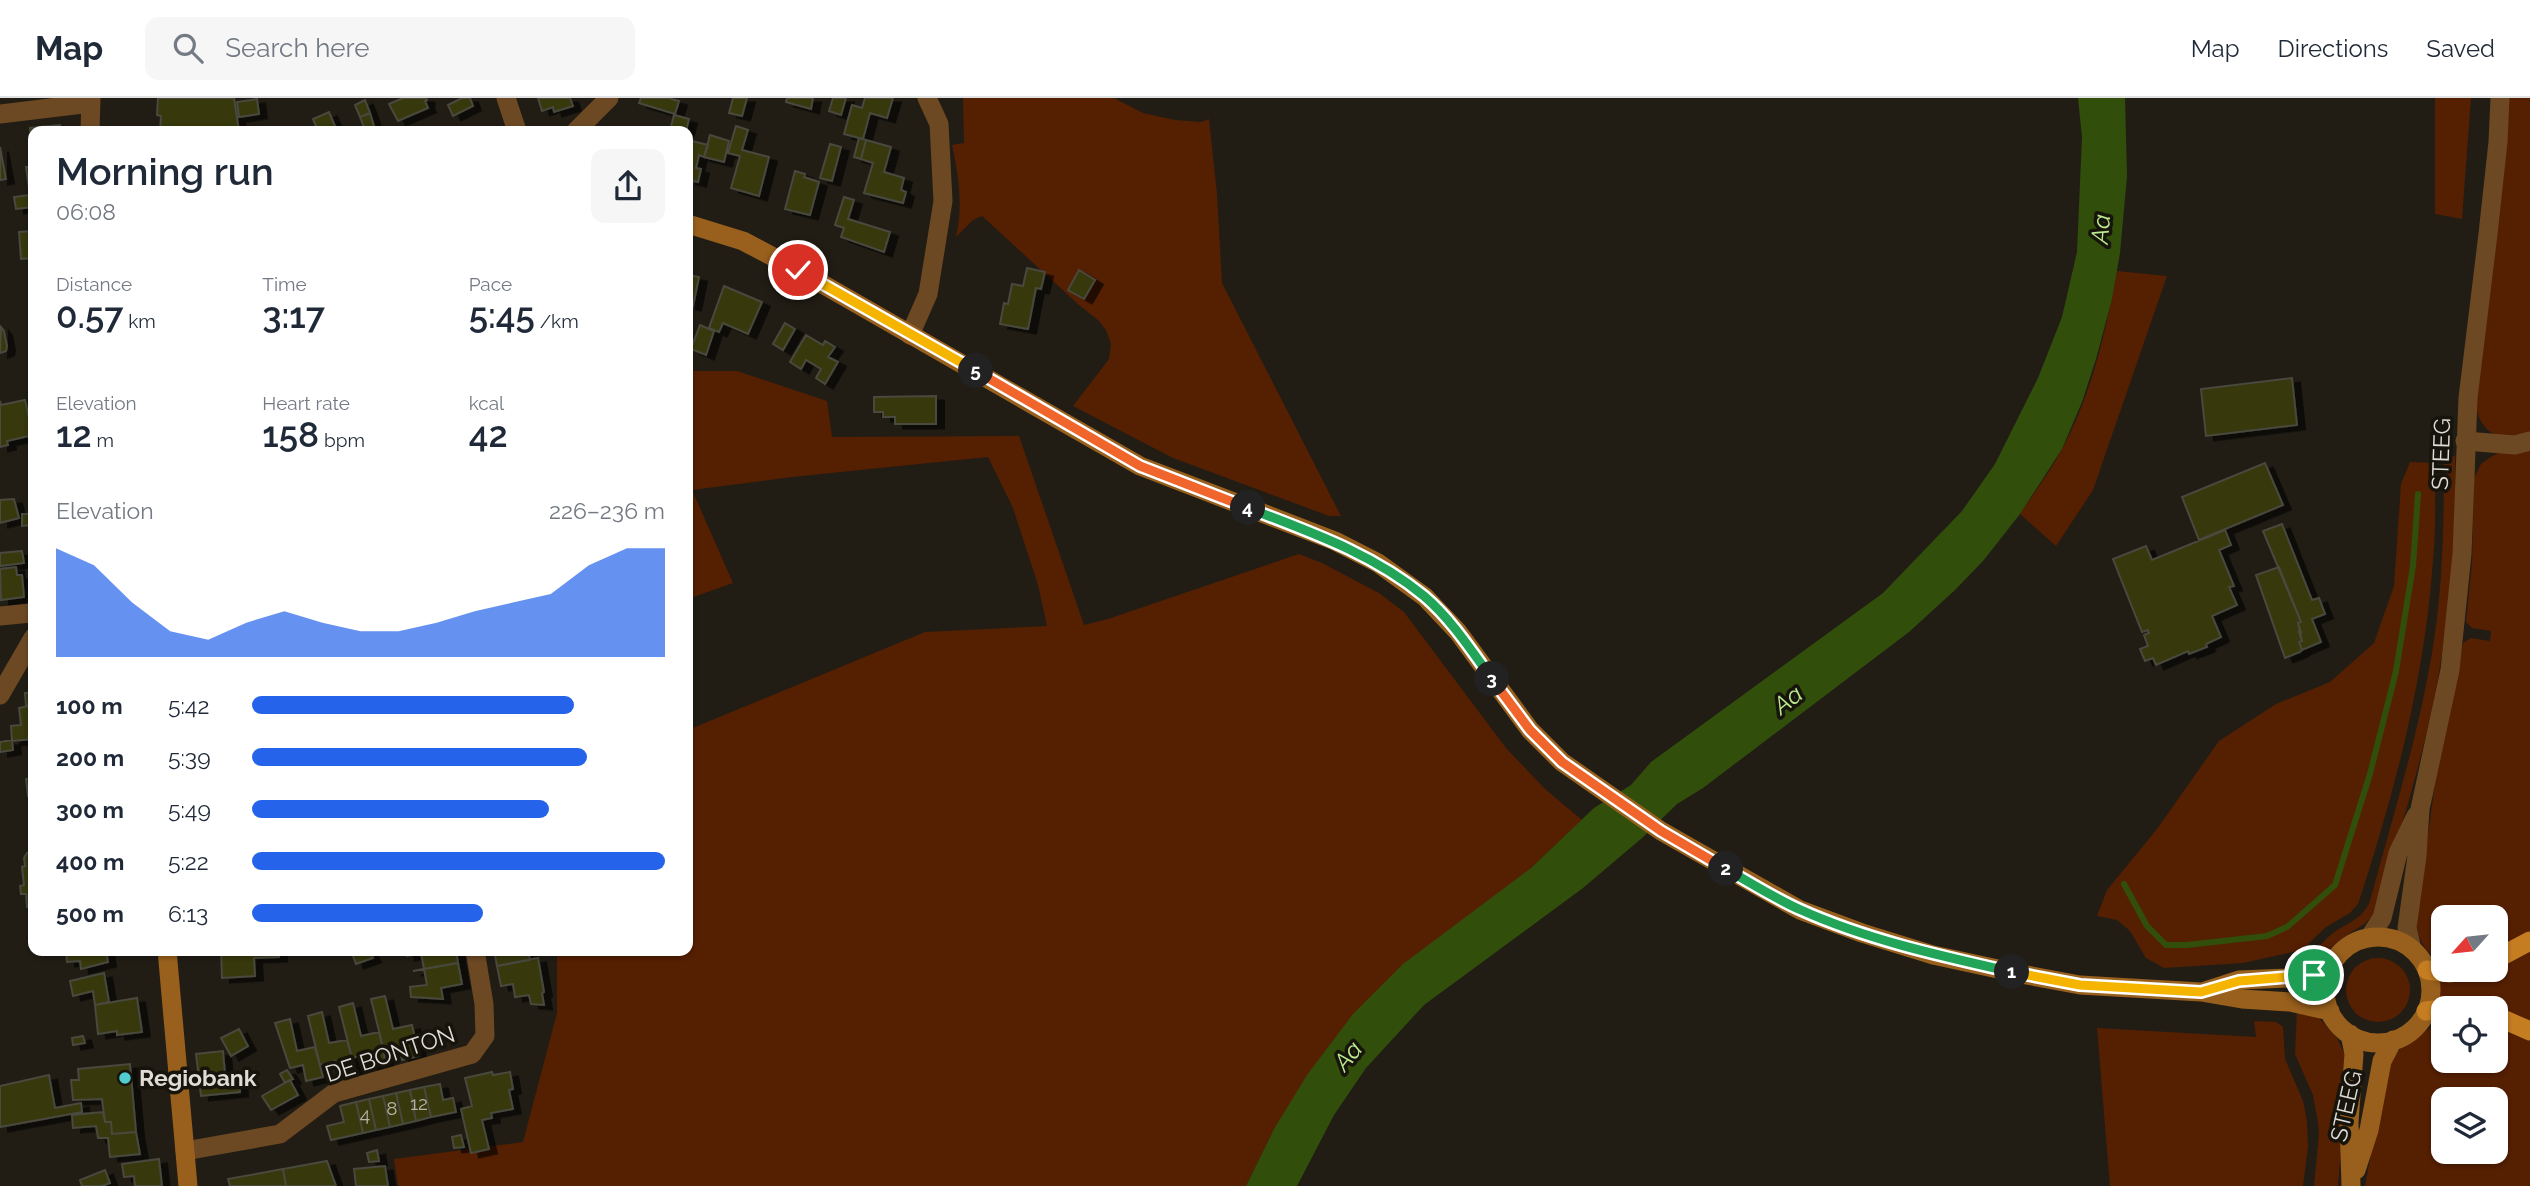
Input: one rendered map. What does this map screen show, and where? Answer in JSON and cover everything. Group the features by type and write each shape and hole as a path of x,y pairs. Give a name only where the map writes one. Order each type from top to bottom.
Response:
{"highway":[{"path":"2508,953 2530,941"},
{"path":"2427,970 2431,971"},
{"path":"2508,1021 2530,1031"}],"main road":[{"path":"693,226 744,241 1140,466 1335,541 1378,563 1425,597 1458,632 1530,730 1562,762 1661,831 1800,910 1933,955 2021,974 2080,985 2201,992 2242,999 2290,1002 2330,1011"},
{"path":"2431,1013 2413,1029 2393,1040 2371,1042 2342,1028 2330,1011 2325,990 2329,970 2345,948 2369,938 2391,939 2412,949 2427,970 2432,996"},
{"path":"168,956 188,1186"},
{"path":"2201,992 2239,981 2290,978 2329,970"},
{"name":"STEEG","path":"2350,1034 2354,1055 2349,1122 2351,1185"},
{"name":"STEEG","path":"2351,1185 2369,1130 2382,1061 2393,1040"}],"street":[{"path":"506,98 515,126"},
{"path":"581,126 609,98"},
{"path":"910,335 928,294 943,201 939,124 927,98"},
{"name":"STEEG","path":"2412,949 2407,928 2417,856 2420,809 2450,670 2462,554 2465,441 2498,142 2500,98"},
{"path":"0,114 91,101 90,126"},
{"path":"2465,441 2515,445 2530,441"},
{"path":"0,616 28,613"},
{"path":"0,695 28,647"},
{"name":"STEEG","path":"2369,938 2382,918 2398,853 2420,809"},
{"name":"DE BONTON","path":"185,1150 280,1134 334,1093 472,1054 485,1036 484,1004 476,956"}],"shaded area":[{"path":"963,98 1114,98 1143,113 1175,120 1201,122 1209,119 1222,283 1341,516 1329,516 1173,458 1073,406 1109,359 1111,344 1106,330 982,216 973,220 956,237 959,191 952,145 964,143"},
{"path":"2435,98 2471,98 2462,219 2435,214"},
{"path":"2509,98 2530,98 2530,435 2499,437 2482,424 2476,392"},
{"path":"2117,271 2167,276 2093,490 2056,546 2020,514 2056,459 2081,409 2108,317"},
{"path":"693,371 737,371 827,401 832,437 1019,436 1084,625 1299,554 1322,563 1379,593 1404,612 1506,748 1545,789 1582,820 1531,868 1274,1129 1246,1186 398,1186 394,1159 523,1142 557,1013 557,956 693,956 693,728 925,632 1047,626 1038,585 1013,508 988,457 693,490"},
{"path":"2530,449 2530,932 2508,944 2508,905 2431,905 2431,954 2424,946 2416,922 2435,784 2463,643 2471,638 2490,641 2491,631 2472,628 2466,622 2472,563 2474,478 2481,464 2499,453"},
{"path":"2444,456 2455,456 2455,512 2446,623 2432,707 2402,824 2377,910 2365,924 2316,961 2297,969 2299,962 2333,933 2359,916 2370,901 2412,747 2436,629 2441,580"},
{"path":"2410,462 2435,463 2435,536 2429,604 2416,691 2396,777 2358,904 2350,913 2326,927 2302,950 2243,963 2164,968 2146,958 2130,931 2117,920 2097,916 2107,890 2157,829 2219,741 2276,704 2330,682 2374,643 2394,586 2401,484"},
{"path":"693,492 733,583 693,597"},
{"path":"2530,950 2530,1022 2508,1013 2508,996 2439,996 2439,982 2508,982 2508,963"},
{"path":"2372,958 2384,958 2401,967 2408,978 2408,1002 2401,1013 2384,1022 2372,1022 2360,1017 2351,1008 2346,996 2346,984 2351,972 2360,963"},
{"path":"2297,1010 2319,1018 2337,1038 2345,1055 2338,1186 2314,1186 2318,1122 2313,1095 2295,1054"},
{"path":"2254,1021 2276,1022 2283,1027 2285,1059 2303,1101 2307,1121 2308,1147 2303,1186 2110,1186 2097,1028 2256,1037"},
{"path":"2431,1028 2431,1073 2508,1073 2508,1029 2530,1041 2530,1186 2365,1186 2387,1067 2398,1051"}],"water":[{"name":"Aa","path":"2078,98 2125,98 2127,176 2120,253 2112,299 2082,402 2062,449 2020,514 1983,561 1909,632 1703,788 1677,804 1583,888 1424,1005 1366,1068 1334,1115 1297,1186 1246,1186 1274,1129 1307,1075 1353,1014 1403,964 1531,868 1594,808 1631,785 1651,762 1883,593 1962,511 1995,464 2038,378 2062,317 2077,252 2082,137"}],"building":[{"path":"158,98 234,98 238,126 160,126 161,116 157,115"},
{"path":"403,98 426,98 428,108 398,121 389,104"},
{"path":"462,98 470,98 473,106 453,116 448,105"},
{"path":"538,98 570,98 573,106 554,112 553,107 542,111"},
{"path":"641,98 668,98 679,101 675,114 639,103"},
{"path":"733,98 747,98 742,116 729,113"},
{"path":"787,98 813,98 811,109 786,102"},
{"path":"833,98 846,98 841,115 829,111"},
{"path":"865,98 893,98 887,118 870,113 863,139 844,134 852,105 862,108"},
{"path":"257,99 259,114 239,117 237,102"},
{"path":"365,100 370,113 360,117 355,105"},
{"path":"329,112 335,126 316,126 313,119"},
{"path":"370,113 374,126 363,126 360,117"},
{"path":"674,115 689,119 687,126 671,126"},
{"path":"736,126 748,130 742,150 769,157 759,196 731,188 740,156 728,153"},
{"path":"710,135 729,141 724,162 704,157"},
{"path":"859,138 866,140 861,159 854,157"},
{"path":"866,140 891,147 884,172 904,178 901,190 906,192 903,203 864,193 873,163 861,159"},
{"path":"693,141 708,145 704,157 699,155 696,168 701,169 698,182 693,181"},
{"path":"830,144 841,147 832,181 820,178"},
{"path":"0,147 6,179 0,180"},
{"path":"795,171 819,182 810,215 785,209"},
{"path":"28,195 28,208 16,209 14,197"},
{"path":"844,197 854,200 848,219 890,232 884,252 841,237 844,228 835,225"},
{"path":"28,231 28,258 21,259 19,232"},
{"path":"1027,268 1045,272 1041,289 1036,288 1028,329 1000,324 1004,303 1008,304 1012,284 1023,286"},
{"path":"1079,270 1095,280 1084,299 1068,290"},
{"path":"693,276 699,277 693,306"},
{"path":"724,286 762,302 748,334 723,323 719,332 709,328"},
{"path":"785,323 795,329 783,350 773,344"},
{"path":"700,325 714,331 706,355 693,350"},
{"path":"1,327 7,346 6,351 0,353"},
{"path":"806,335 823,345 825,341 835,347 828,357 838,362 825,384 816,378 821,369 806,360 801,369 790,362"},
{"path":"2292,378 2297,425 2206,436 2201,389"},
{"path":"936,396 936,424 895,424 895,417 883,417 883,412 874,412 874,397"},
{"path":"25,400 28,436 7,441 8,445 0,447 0,401 1,405"},
{"path":"2265,463 2283,505 2199,540 2182,497"},
{"path":"14,499 19,518 0,523 0,500"},
{"path":"22,514 28,514 28,525 22,526"},
{"path":"2282,524 2312,600 2319,598 2325,614 2312,619 2321,642 2302,650 2298,623 2301,622 2263,531"},
{"path":"2225,530 2231,545 2219,550 2234,586 2229,587 2237,605 2212,616 2221,637 2206,644 2207,647 2189,654 2188,651 2156,665 2153,658 2145,661 2140,649 2148,646 2144,635 2149,633 2148,630 2142,632 2113,559 2146,546 2152,560"},
{"path":"22,551 24,563 0,566 0,553"},
{"path":"16,567 17,575 22,575 24,597 1,600 0,569"},
{"path":"2279,567 2301,622 2298,623 2302,650 2285,658 2256,575"},
{"path":"25,693 28,693 28,706"},
{"path":"28,706 28,739 12,741 11,726 21,725 19,708"},
{"path":"12,740 13,750 0,752 0,742"},
{"path":"27,853 28,907 26,894 21,894 20,886 24,885 22,867 25,866 24,858"},
{"path":"66,956 107,956 108,962 81,969 80,961 67,962"},
{"path":"221,956 279,956 254,958 255,976 222,978"},
{"path":"353,956 373,958 356,964"},
{"path":"422,956 457,956 458,963 413,971 424,969"},
{"path":"495,956 529,956 530,960 497,966"},
{"path":"538,958 544,1005 531,1004 529,995 515,997 513,984 501,986 497,966"},
{"path":"458,963 462,984 441,988 443,999 411,997 410,987 427,985 424,969"},
{"path":"104,973 109,1002 95,1005 93,991 73,996 70,981"},
{"path":"385,996 393,1029 412,1025 419,1056 402,1060 399,1047 384,1051 371,999"},
{"path":"137,998 142,1032 117,1035 117,1031 98,1034 95,1005"},
{"path":"353,1003 361,1036 379,1032 386,1063 370,1067 367,1054 352,1058 339,1007"},
{"path":"322,1012 329,1043 347,1040 355,1070 338,1074 335,1061 320,1065 308,1016"},
{"path":"290,1019 297,1051 315,1047 323,1077 306,1081 303,1065 290,1068 275,1023"},
{"path":"239,1029 248,1046 231,1056 221,1038"},
{"path":"83,1036 85,1043 73,1045 72,1038"},
{"path":"223,1051 225,1074 239,1072 240,1092 201,1096 196,1054"},
{"path":"130,1064 136,1132 112,1134 111,1122 105,1122 102,1099 73,1100 71,1080 79,1080 78,1069"},
{"path":"287,1070 293,1079 285,1083 280,1074"},
{"path":"492,1072 493,1075 510,1072 513,1089 509,1090 513,1109 491,1113 492,1118 482,1120 489,1149 471,1153 461,1109 472,1106 465,1078"},
{"path":"49,1075 55,1108 81,1103 82,1112 0,1127 0,1086"},
{"path":"290,1080 298,1095 271,1110 262,1096"},
{"path":"440,1084 443,1100 453,1098 456,1112 431,1117 424,1087"},
{"path":"424,1087 431,1117 416,1121 410,1090"},
{"path":"410,1090 416,1121 403,1124 396,1093"},
{"path":"396,1093 403,1124 390,1127 383,1096"},
{"path":"383,1096 390,1127 376,1130 369,1099"},
{"path":"369,1099 376,1130 363,1133 356,1102"},
{"path":"356,1102 363,1133 331,1140 327,1126 344,1122 340,1106"},
{"path":"103,1112 105,1122 111,1122 112,1134 136,1132 140,1154 110,1157 108,1138 98,1138 96,1126 73,1128 72,1115"},
{"path":"461,1135 464,1147 454,1148 452,1137"},
{"path":"377,1150 379,1161 369,1162 367,1153"},
{"path":"159,1159 162,1186 135,1186 134,1176 124,1177 122,1164"},
{"path":"327,1161 336,1186 286,1186 283,1169"},
{"path":"385,1166 388,1186 356,1186 354,1169"},
{"path":"283,1169 286,1186 230,1186 228,1179"},
{"path":"105,1170 110,1183 102,1186 82,1186 80,1180"}],"waterway":[{"path":"2124,884 2147,926 2166,945 2267,936 2287,927 2335,885 2370,774 2396,671 2413,566 2418,494"}],"place":[{"name":"Regiobank","path":"125,1078"}],"route":[{"path":"798,270 1140,466 1335,541 1378,563 1425,597 1458,632 1530,730 1562,762 1661,831 1800,910 1933,955 2080,985 2201,992 2239,981 2314,975"}]}
